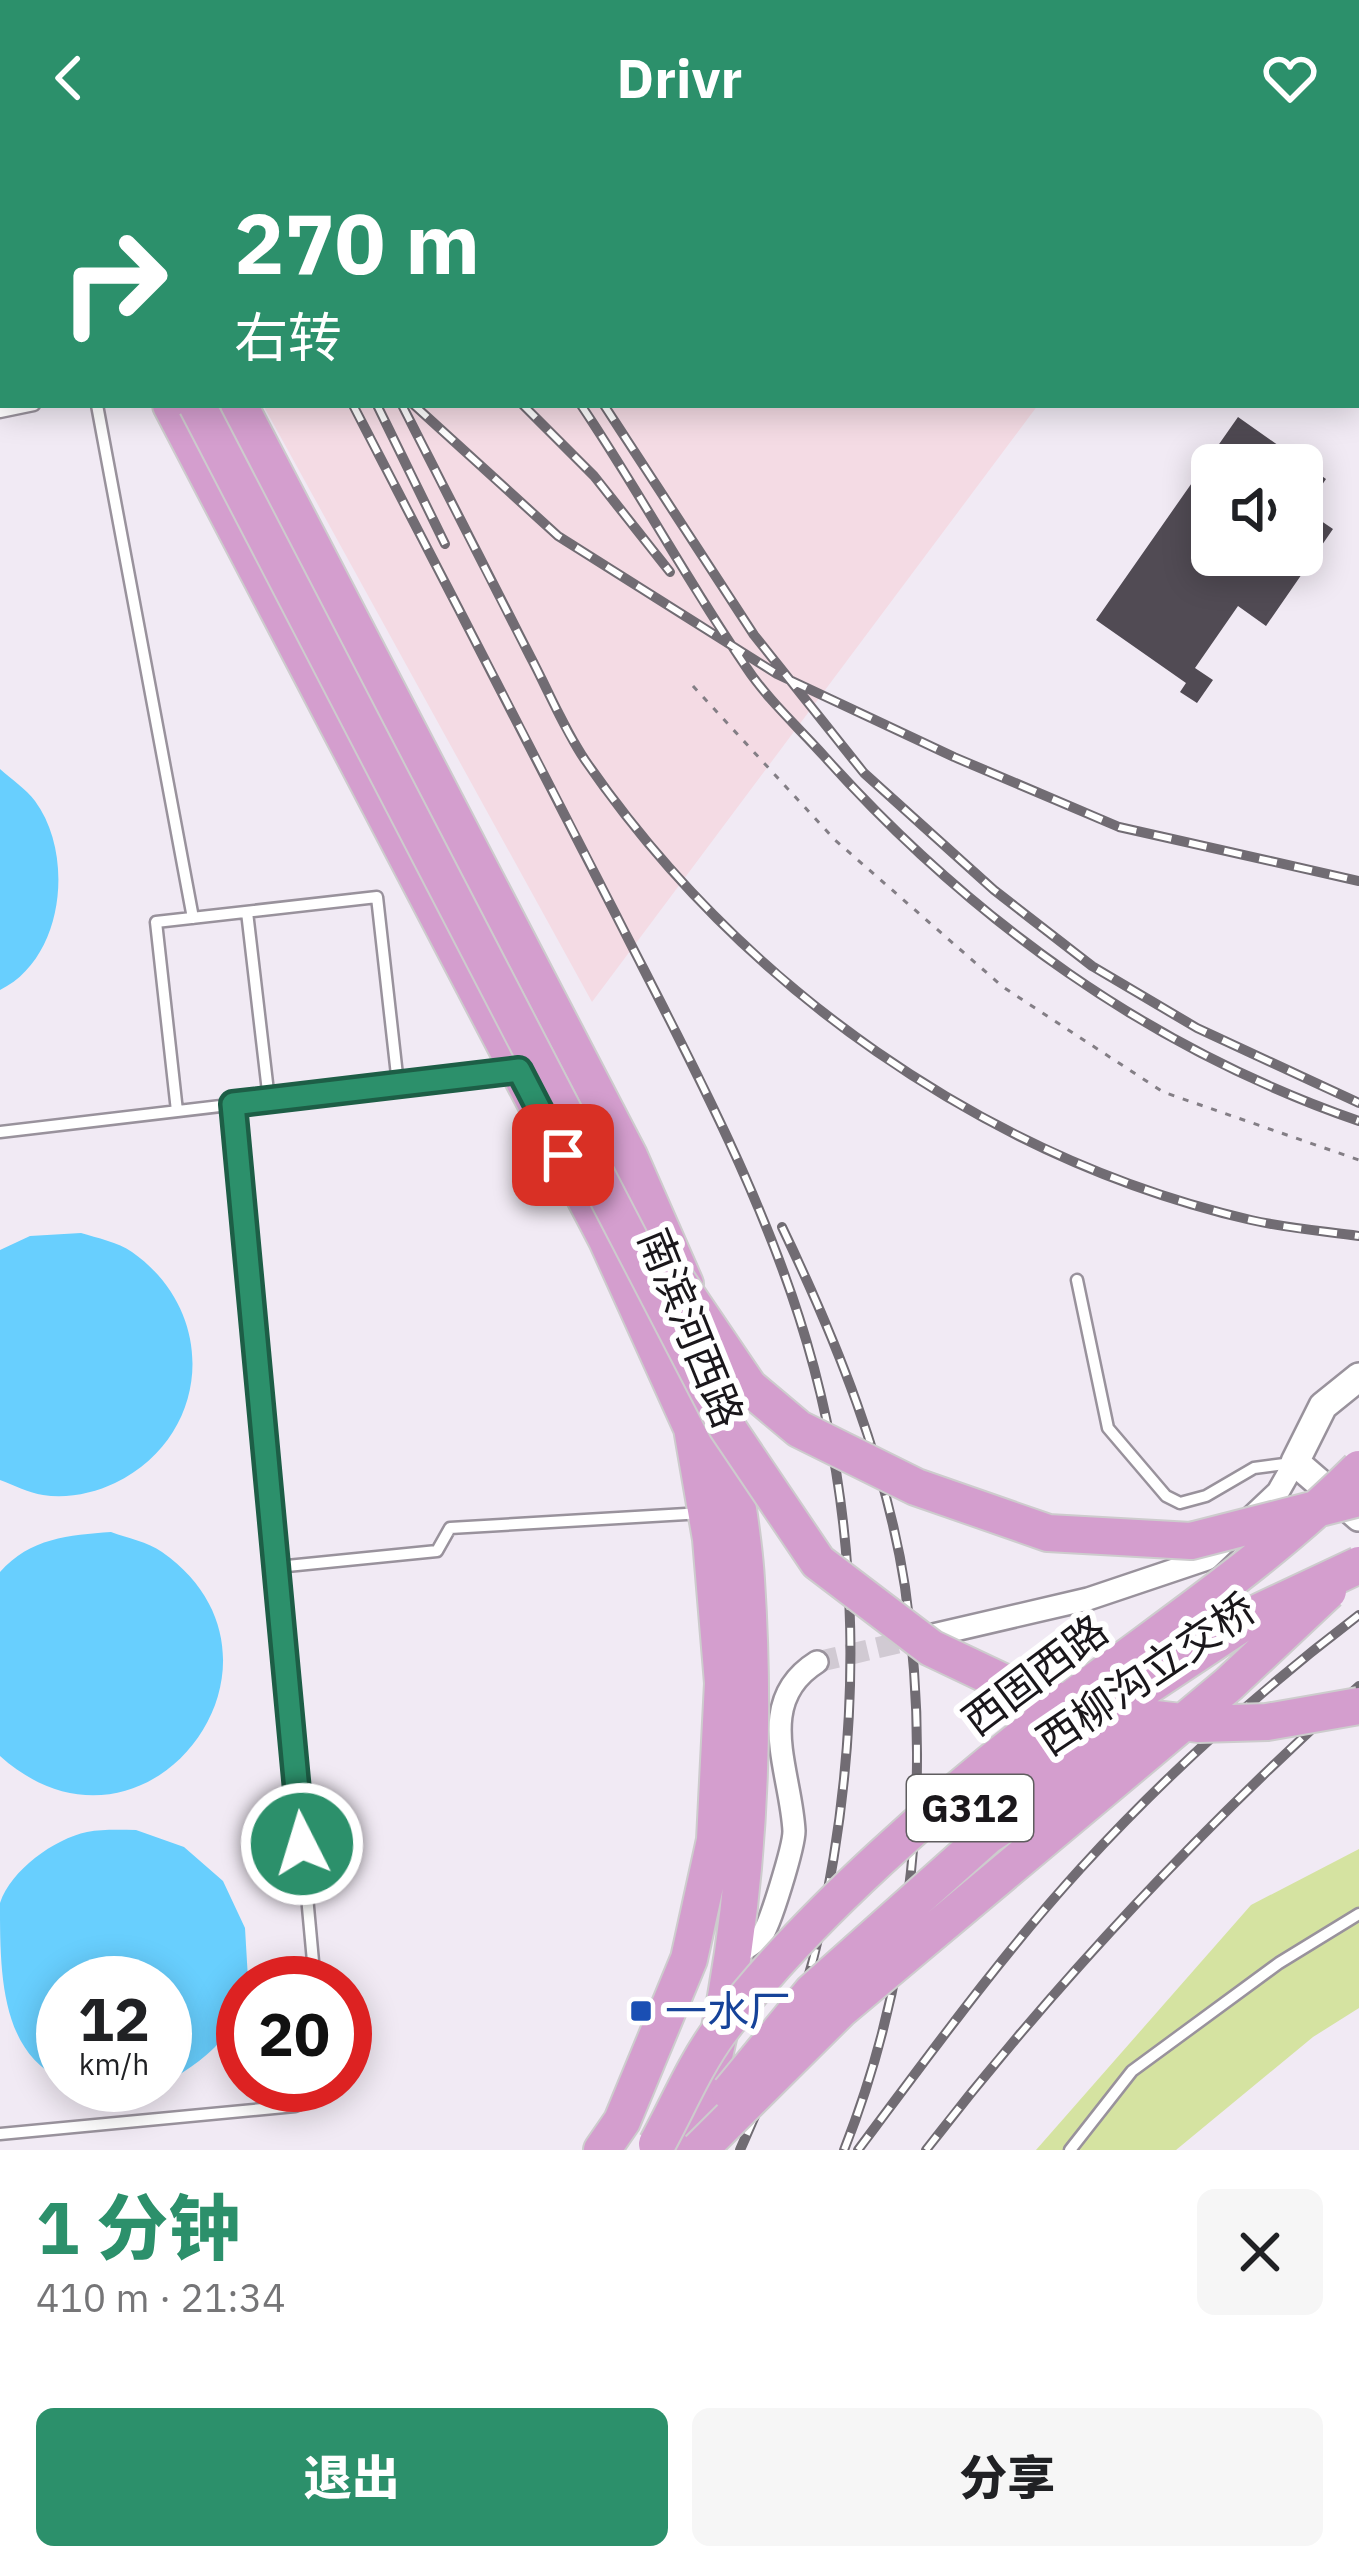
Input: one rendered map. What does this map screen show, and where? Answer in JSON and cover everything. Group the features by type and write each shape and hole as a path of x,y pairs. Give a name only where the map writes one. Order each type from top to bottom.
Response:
{"highway":[{"name":"南滨河西路","path":"173,408 607,1240 692,1428 706,1513 723,1684 715,1840 689,1959 622,2120 602,2150"},
{"path":"198,408 727,1426 818,1562 931,1648 1028,1694 1129,1717 1199,1724 1268,1722 1359,1706"},
{"path":"219,408 647,1236 749,1387 799,1429 916,1487 1048,1533 1191,1541 1359,1498"},
{"name":"南滨河西路","path":"241,408 628,1156 675,1254 720,1386 746,1575 751,1706 745,1851 702,2109 678,2149"},
{"name":"西固西路","path":"678,2149 716,2036 764,1976 848,1892 946,1801 1061,1706 1253,1565 1359,1469"},
{"path":"678,2149 1228,1684 1359,1562"},
{"name":"西柳沟立交桥","path":"678,2149 761,2015 835,1936 987,1792 1261,1611 1359,1562"},
{"name":"西柳沟立交桥","path":"678,2149 812,1992 987,1836 1340,1597 1359,1589"}],"street":[{"path":"915,1639 1088,1599 1208,1559 1278,1492 1323,1406 1359,1377"},
{"path":"1295,1462 1359,1517"},
{"path":"730,1959 764,1935 794,1835 779,1745 785,1691 799,1673 817,1662"}],"lane":[{"path":"99,408 193,918"},
{"path":"177,1111 155,922 377,897 398,1084"},
{"path":"247,912 268,1100"},
{"path":"0,1132 519,1070"},
{"path":"233,1104 313,1956"},
{"path":"1077,1280 1108,1428 1166,1496 1180,1503 1205,1496 1254,1468 1295,1462"},
{"path":"277,1567 437,1551 450,1528 706,1513"},
{"path":"1070,2150 1132,2071 1279,1963 1359,1913"},
{"path":"0,2134 232,2112"}],"path":[{"path":"693,686 835,840 1003,987 1162,1092 1359,1160"}],"shaded area":[{"path":"265,408 1036,408 592,1002"}],"green space":[{"path":"1359,1849 1359,2008 1313,2037 1176,2150 1036,2150 1251,1905"}],"water":[{"path":"0,769 31,797 48,823 58,876 57,904 38,955 22,975 0,990"},
{"path":"81,1233 132,1252 160,1278 180,1308 190,1340 192,1374 185,1406 170,1436 147,1462 98,1490 43,1495 0,1480 0,1250 30,1236"},
{"path":"111,1532 162,1552 205,1597 222,1648 217,1699 194,1744 156,1777 108,1794 55,1789 0,1756 0,1572 37,1545"},
{"path":"136,1830 184,1847 223,1881 245,1928 247,1956 216,1956 216,2046 192,2066 192,1956 36,1956 36,2060 15,2030 3,1982 0,1903 14,1879 35,1858 61,1841 93,1831"}],"building":[{"path":"1238,417 1276,444 1219,444"},
{"path":"1191,484 1191,576 1301,576 1266,626 1238,606 1195,668 1213,680 1197,703 1180,692 1186,683 1096,620"},
{"path":"1323,522 1333,529 1323,543"}],"tunnel":[{"path":"817,1662 915,1639"}],"railway":[{"path":"355,408 715,1112 781,1265 820,1393 846,1548 850,1626 844,1783 811,1966 784,2046 740,2150"},
{"path":"378,408 445,544"},
{"path":"404,408 585,760 647,842 717,918 794,989 876,1052 964,1107 1056,1154 1152,1192 1251,1220 1359,1236"},
{"path":"417,408 558,536 777,674 1119,827 1359,881"},
{"path":"526,408 594,476 670,572"},
{"path":"583,408 754,679 881,816 940,872 1068,973 1137,1017 1208,1057 1359,1121"},
{"path":"606,408 754,635 864,773 994,890 1092,966 1197,1028 1359,1103"},
{"path":"782,1227 840,1358 872,1448 905,1587 913,1658 917,1729 911,1873 887,2014 844,2150"},
{"path":"858,2150 994,1971 1112,1835 1214,1736 1359,1615"},
{"path":"926,2150 1132,1908 1359,1686"}],"place":[{"name":"一水厂","path":"641,2011"}],"route":[{"path":"302,1844 233,1104 519,1070 563,1155"}]}
